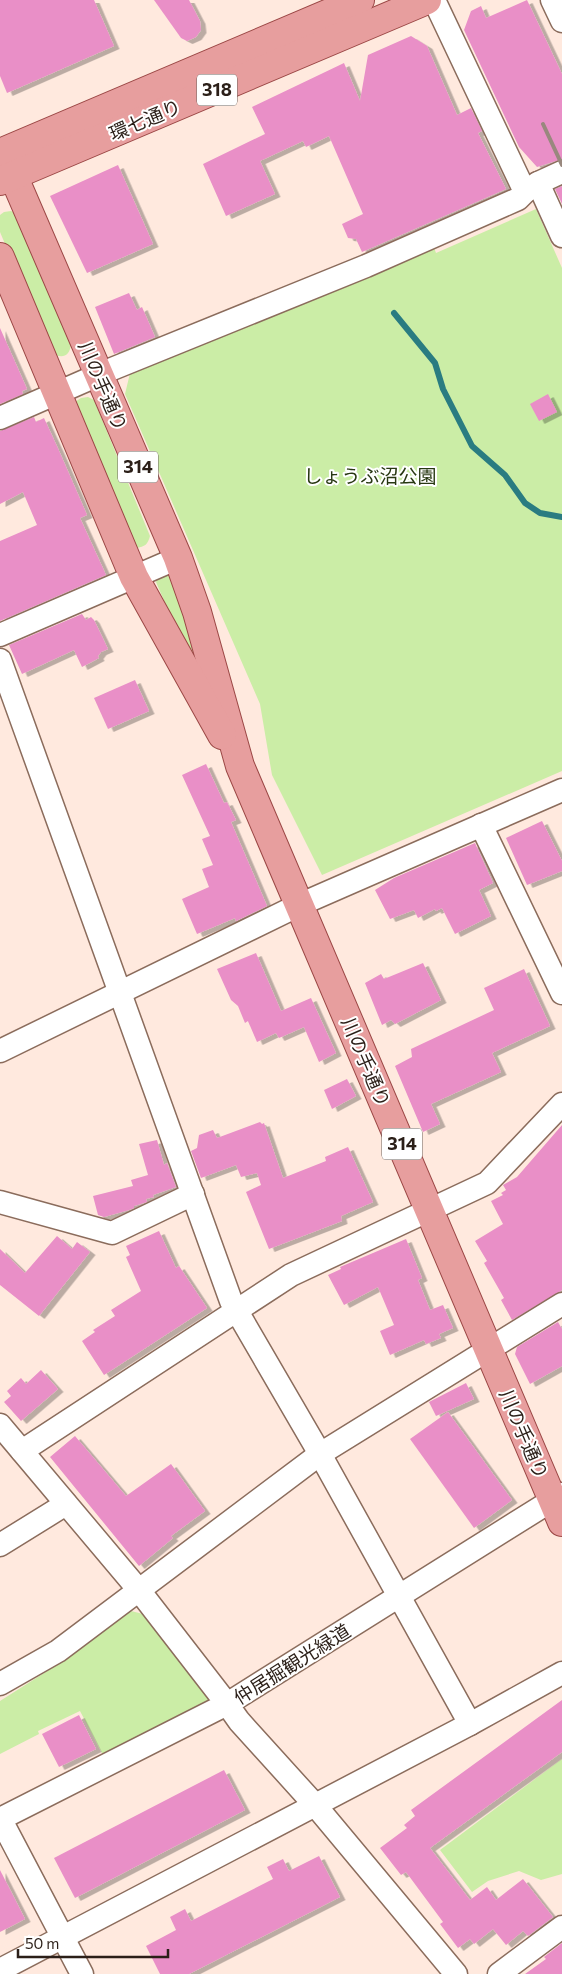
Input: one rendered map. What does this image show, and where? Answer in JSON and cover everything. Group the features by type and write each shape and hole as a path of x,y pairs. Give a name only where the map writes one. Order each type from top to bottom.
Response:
{"main road":[{"name":"環七通り","path":"3,162 360,0"},
{"name":"環七通り","path":"3,162 427,0"},
{"name":"川の手通り","path":"3,162 178,558 197,612 240,766 430,1209 488,1350 559,1505"},
{"name":"川の手通り","path":"0,257 134,577 203,704 240,766"}],"street":[{"path":"434,0 531,187 562,236"},
{"path":"552,0 562,21"},
{"path":"0,418 57,392 366,266 518,199 531,187 562,172"},
{"path":"0,635 178,558"},
{"path":"0,660 231,1301 320,1454 470,1724"},
{"path":"0,1051 299,905 562,790"},
{"path":"480,825 562,992"},
{"path":"22,1451 291,1275 487,1183 562,1104"},
{"path":"0,1202 112,1233 192,1194"},
{"path":"0,1684 58,1651 320,1454 562,1304"},
{"path":"0,1425 138,1589 227,1704 0,1818 82,1974"},
{"path":"0,1545 66,1504"},
{"name":"仲居掘観光緑道","path":"456,1974 315,1805 239,1721 227,1704 398,1597 559,1505"},
{"path":"0,1970 470,1724 562,1673"},
{"path":"499,1974 562,1927"}],"green space":[{"name":"しょうぶ沼公園","path":"536,209 562,268 562,771 322,875 272,775 260,704 125,394 131,369 432,242 436,253"},
{"path":"11,211 17,214 71,345 69,352 64,356 51,353 0,232 0,215"},
{"path":"88,397 94,400 150,536 147,543 142,547 136,548 75,402 81,398"},
{"path":"171,571 215,701 174,624 156,582 158,576"},
{"path":"131,1611 143,1614 209,1699 207,1707 104,1757 80,1711 38,1731 39,1734 0,1754 0,1701 71,1656"},
{"path":"562,1759 562,1874 541,1880 519,1871 488,1881 472,1892 440,1850"}],"building":[{"path":"0,0 94,0 114,46 7,93 0,76"},
{"path":"154,0 189,0 200,21 201,30 196,37 187,41 181,38"},
{"path":"527,0 562,74 562,159 537,167 519,147 464,30 471,11 481,6 486,18"},
{"path":"411,36 427,46 457,115 471,108 482,131 478,133 506,189 362,252 356,239 348,238 342,224 363,214 329,136 306,147 303,141 260,161 275,194 226,216 203,164 265,134 252,107 344,63 360,101 368,55"},
{"path":"118,165 153,244 87,273 50,196"},
{"path":"562,186 562,204 555,189"},
{"path":"129,293 137,310 142,307 155,337 114,354 95,307"},
{"path":"0,328 27,389 22,391 23,394 0,404"},
{"path":"548,394 557,412 539,421 530,404"},
{"path":"34,417 36,422 44,418 60,453 87,515 80,518 106,575 0,621 0,541 37,525 23,492 0,504 0,431"},
{"path":"82,614 86,620 91,617 94,620 108,649 101,652 98,656 99,658 82,667 74,650 22,674 9,645"},
{"path":"135,680 149,711 108,729 94,698"},
{"path":"206,764 224,803 227,802 236,820 231,822 267,906 236,921 235,918 197,934 182,899 209,887 202,869 213,865 202,839 210,836 182,775"},
{"path":"542,821 562,861 562,871 527,885 506,838"},
{"path":"475,843 493,883 479,890 491,916 455,934 442,908 436,911 435,909 418,918 414,910 390,919 375,890 394,878"},
{"path":"256,953 281,1011 311,998 336,1053 319,1062 304,1027 279,1038 276,1033 257,1042 248,1021 245,1023 238,1006 231,1000 217,969"},
{"path":"423,963 441,1000 395,1024 391,1020 382,1025 365,983 381,974 384,979"},
{"path":"524,969 550,1026 492,1053 501,1072 431,1104 440,1124 423,1132 395,1066 412,1057 411,1049 494,1010 484,988"},
{"path":"347,1079 356,1096 332,1109 324,1090"},
{"path":"260,1122 264,1123 283,1178 326,1161 325,1157 348,1147 373,1202 341,1216 342,1221 269,1249 246,1192 261,1185 257,1173 241,1177 236,1165 201,1178 191,1151 197,1148 199,1135 213,1130 217,1138"},
{"path":"562,1125 562,1290 512,1320 501,1300 504,1298 484,1263 487,1261 475,1241 503,1224 491,1201 503,1195 501,1193 506,1190 503,1185 517,1177"},
{"path":"157,1140 164,1165 167,1163 176,1187 153,1195 154,1197 146,1199 147,1202 134,1206 134,1208 129,1210 104,1217 98,1215 93,1196 133,1186 131,1180 148,1175 139,1144"},
{"path":"159,1231 176,1268 179,1266 207,1308 104,1375 82,1341 95,1332 93,1330 115,1316 111,1310 141,1291 126,1257 130,1255 126,1246"},
{"path":"57,1236 72,1249 77,1242 90,1252 39,1316 0,1285 0,1249 25,1273"},
{"path":"406,1239 422,1278 418,1280 430,1310 443,1305 453,1328 439,1334 441,1338 426,1344 424,1340 390,1355 380,1331 394,1325 378,1287 344,1305 328,1275 341,1269 340,1267"},
{"path":"558,1322 562,1329 562,1366 530,1384 515,1354 517,1347"},
{"path":"41,1370 58,1389 21,1421 4,1402 11,1396 7,1391 21,1378 26,1384"},
{"path":"466,1383 474,1399 436,1416 429,1402"},
{"path":"448,1412 512,1500 474,1528 410,1439"},
{"path":"75,1436 126,1496 171,1464 205,1511 171,1536 173,1538 139,1566 50,1457"},
{"path":"562,1700 562,1752 430,1848 470,1900 487,1887 496,1900 523,1879 553,1917 528,1936 523,1931 506,1945 493,1929 474,1944 470,1939 458,1948 440,1924 443,1922 406,1872 401,1875 380,1848 407,1828 404,1825 415,1816 411,1810"},
{"path":"79,1715 96,1749 59,1767 42,1734"},
{"path":"224,1770 245,1810 75,1898 54,1858"},
{"path":"319,1856 340,1897 189,1974 160,1974 146,1946 176,1930 170,1917 185,1909 191,1921 273,1879 267,1867 283,1859 289,1871"},
{"path":"0,1870 25,1919 0,1932"},
{"path":"562,1943 562,1974 525,1974 546,1959 544,1957"}],"waterway":[{"path":"394,313 435,363 443,389 472,446 505,475 525,503 540,513 562,517"}],"railway":[{"path":"543,124 562,165"}]}
